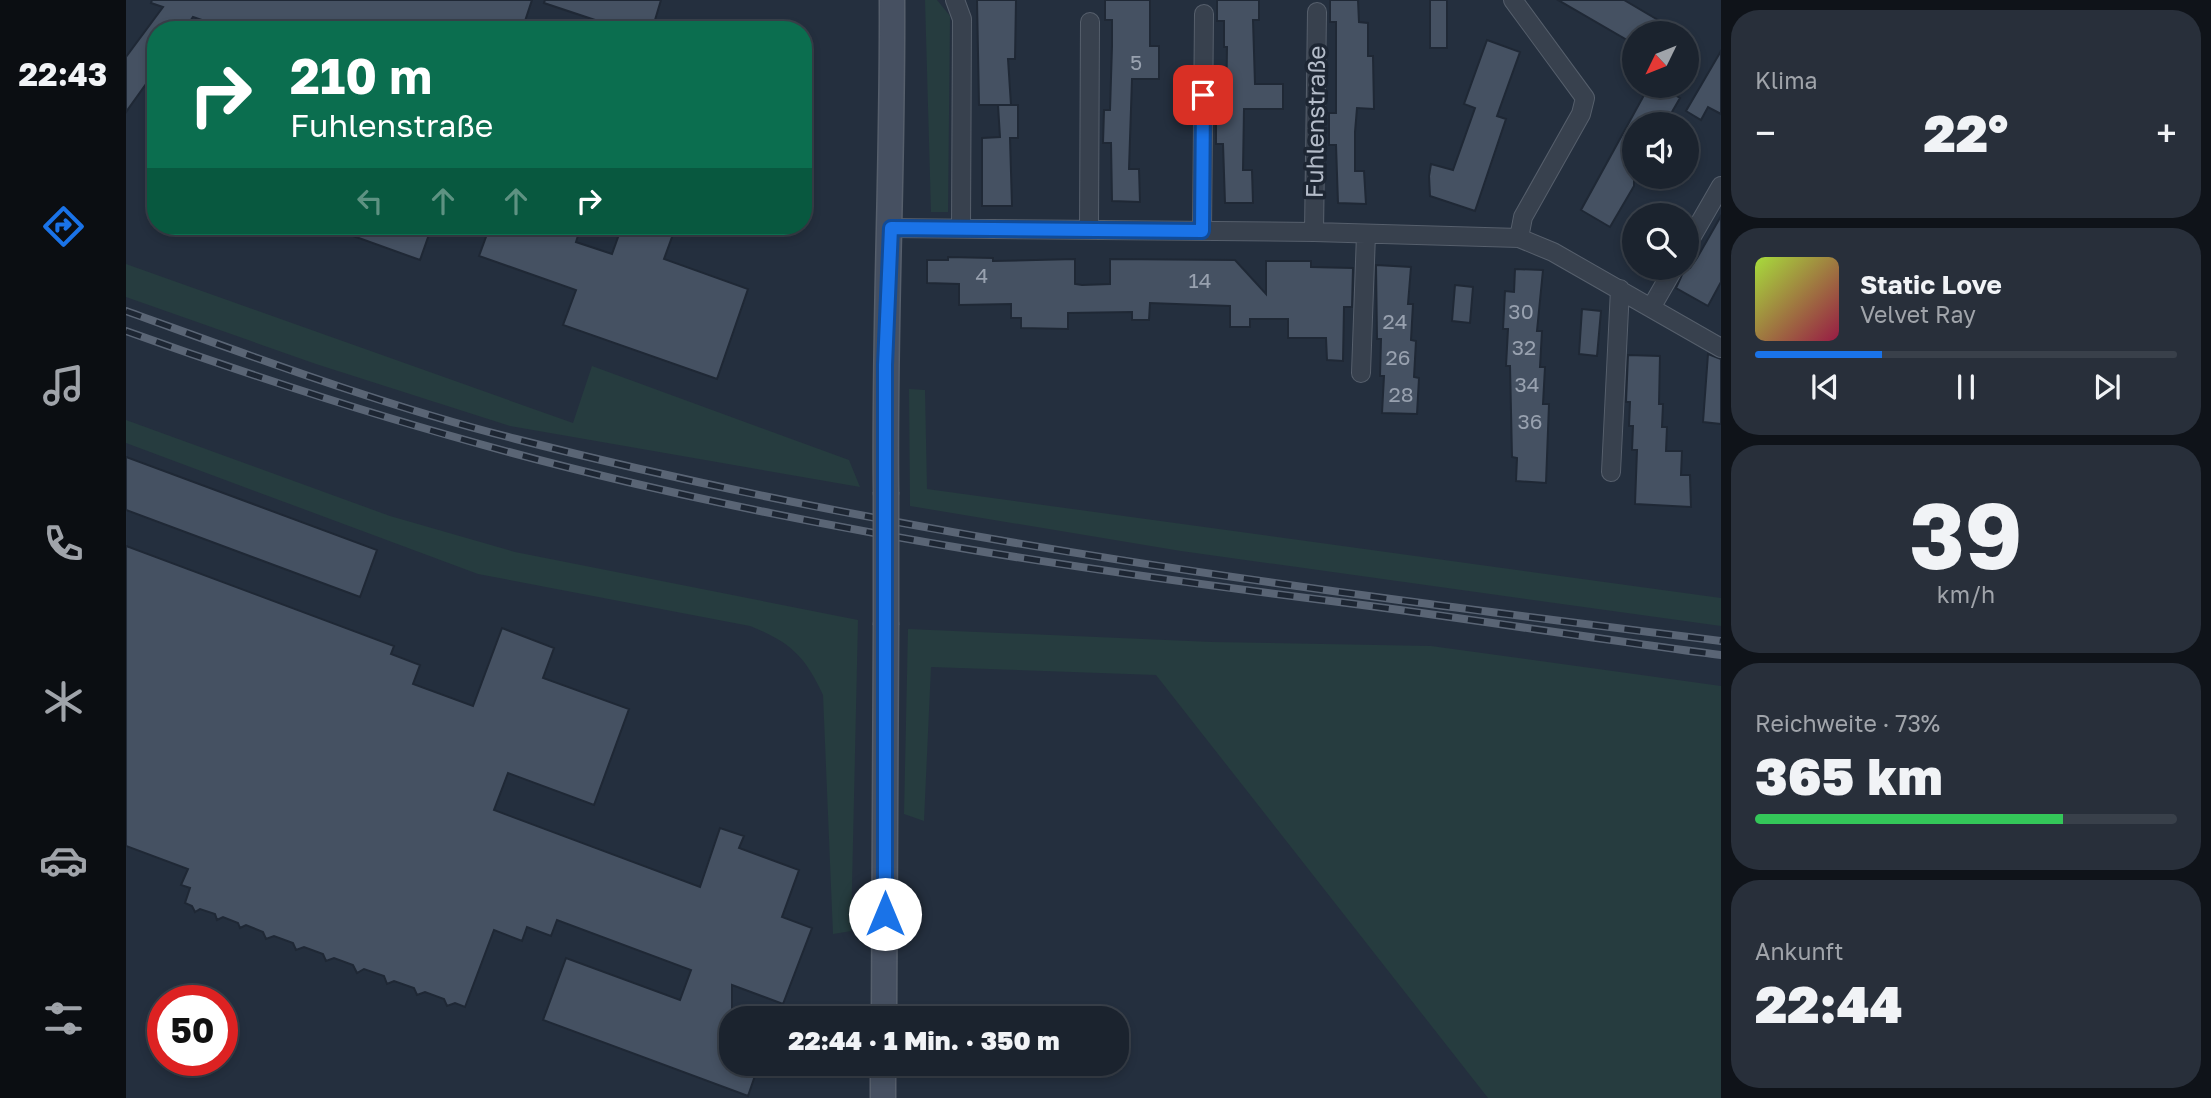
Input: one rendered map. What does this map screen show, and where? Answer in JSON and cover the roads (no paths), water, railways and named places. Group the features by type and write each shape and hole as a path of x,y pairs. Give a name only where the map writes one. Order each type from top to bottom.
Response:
{"main road":[{"path":"884,1006 887,492 885,365 891,228 892,0"},
{"path":"883,1076 883,1098"}],"street":[{"path":"955,0 962,19 961,228"},
{"path":"1513,0 1585,98 1581,114 1523,217 1519,238"},
{"name":"Fuhlenstraße","path":"1314,232 1317,12"},
{"path":"1202,231 1204,14"},
{"path":"1088,229 1090,22"},
{"path":"1699,224 1721,186"},
{"name":"Fuhlenstraße","path":"891,228 1314,232 1519,238 1553,252 1721,348"},
{"path":"1361,373 1366,234"},
{"path":"1651,308 1667,280"},
{"path":"1611,472 1620,289"}],"railway":[{"path":"126,311 417,412 664,475 964,534 1115,559 1418,603 1721,641"},
{"path":"126,331 250,374 438,432 564,466 717,502 896,537 1076,566 1721,655"}]}
